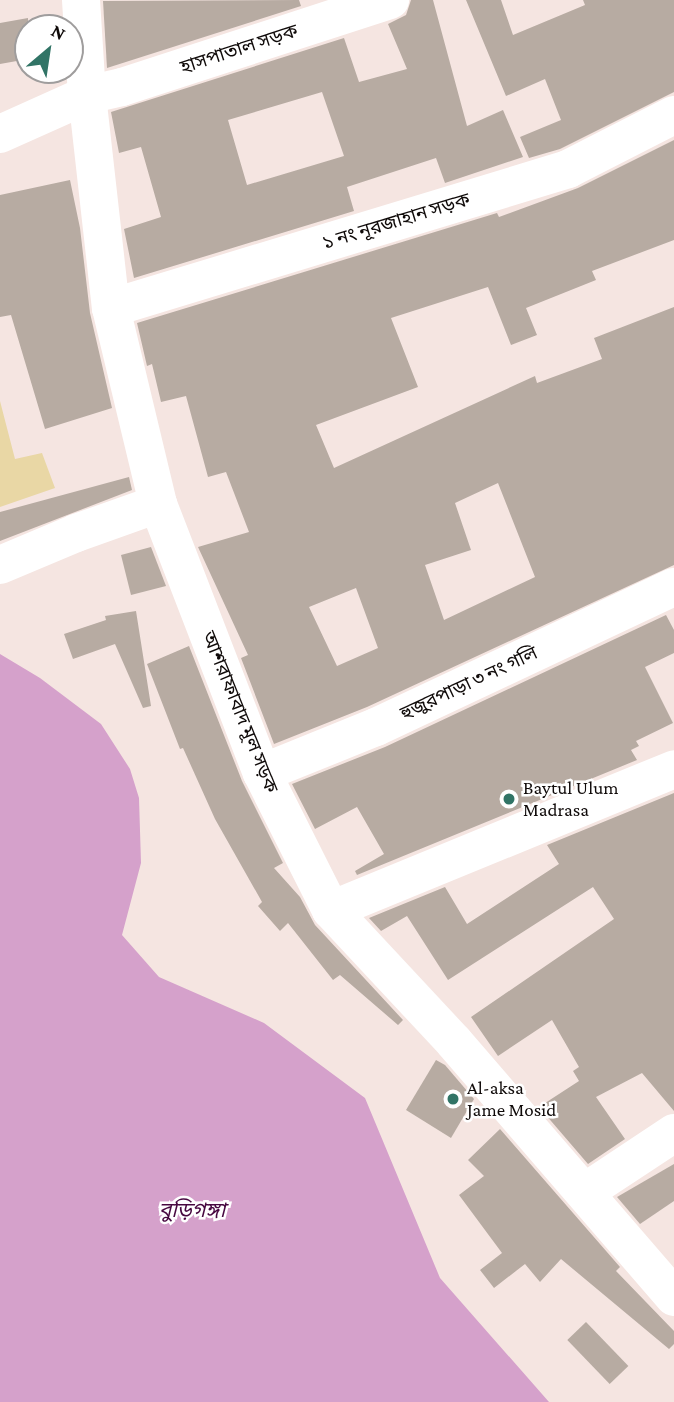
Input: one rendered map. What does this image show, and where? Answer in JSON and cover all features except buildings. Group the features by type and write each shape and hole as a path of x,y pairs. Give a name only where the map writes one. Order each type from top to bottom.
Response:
{"street":[{"name":"আশরাফাবাদ মূল সড়ক","path":"81,0 87,95 111,308 158,504 262,773 331,910 454,1042 674,1297"},
{"name":"হাসপাতাল সড়ক","path":"0,134 87,95 122,88 390,0"},
{"name":"১ নং নূরজাহান সড়ক","path":"111,308 568,169 674,115"},
{"path":"0,565 76,533 158,504"},
{"name":"হুজুরপাড়া ৩ নং গলি","path":"262,773 376,727 674,587"},
{"path":"331,910 674,769"},
{"path":"585,1192 674,1133"}],"shaded area":[{"path":"0,401 15,459 42,453 55,488 0,507"}],"water":[{"name":"বুড়িগঙ্গা","path":"0,654 40,678 101,724 130,769 139,798 141,863 122,935 159,977 264,1023 365,1098 440,1278 549,1402 0,1402"}],"place":[{"name":"Baytul Ulum Madrasa","path":"509,799"},
{"name":"Al-aksa Jame Mosid","path":"453,1099"}]}
